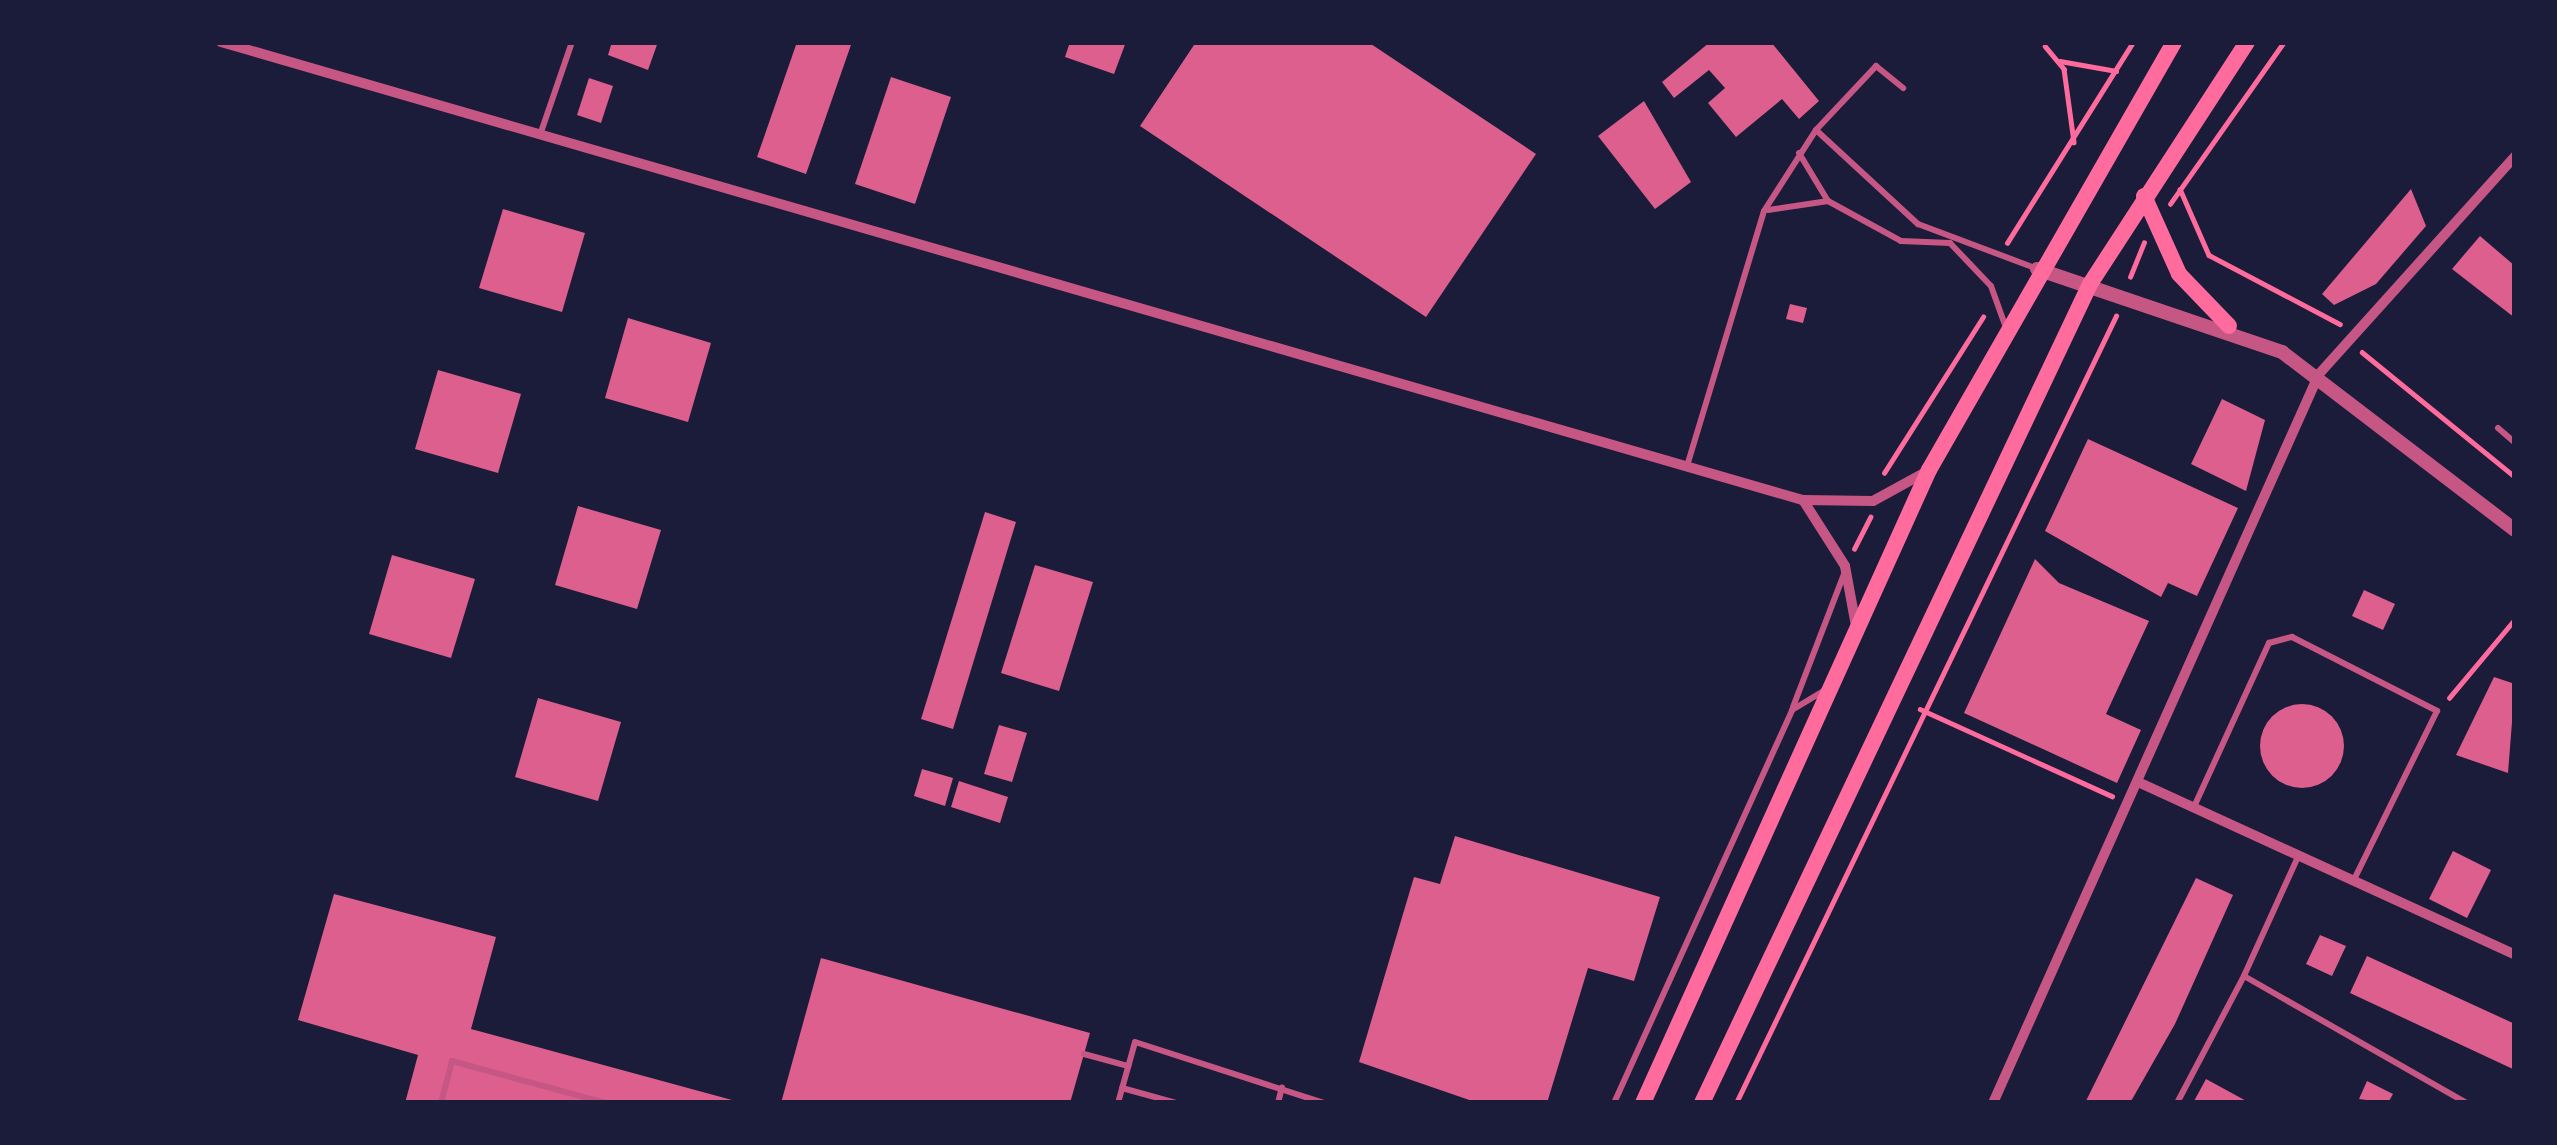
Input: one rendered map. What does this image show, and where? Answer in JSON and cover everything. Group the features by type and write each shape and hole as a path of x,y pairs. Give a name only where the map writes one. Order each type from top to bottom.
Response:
{"main road":[{"path":"1643,1103 1928,470 2035,268 2174,42"},
{"path":"1702,1103 2090,284 2247,42"},
{"path":"2144,196 2180,274 2229,326"}],"street":[{"path":"220,42 1803,500 1874,501 1928,470"},
{"path":"1993,1103 2318,374 2515,155"},
{"path":"2035,268 2229,326 2318,374 2515,530"},
{"path":"1803,500 1845,566 1856,626"},
{"path":"2138,782 2297,859 2515,955"}],"lane":[{"path":"540,135 572,42"},
{"path":"1687,466 1764,211 1798,153 1876,66 1903,88"},
{"path":"1816,130 1873,191 1951,243 1991,286 2005,325"},
{"path":"1798,153 1828,201 1901,241 1951,243 2035,268"},
{"path":"1764,211 1828,201"},
{"path":"2498,428 2515,443"},
{"path":"1614,1103 1792,710 1845,566"},
{"path":"2193,809 2277,636 2437,711 2353,884"},
{"path":"1792,710 1828,688"},
{"path":"2177,1103 2244,976 2297,859"},
{"path":"2244,976 2467,1103"},
{"path":"1118,1103 1135,1042 1324,1103"},
{"path":"1084,1054 1128,1066"},
{"path":"441,1103 452,1061 606,1103"},
{"path":"1278,1103 1282,1087"},
{"path":"1122,1088 1175,1103"}],"path":[{"path":"2005,260 2009,227 2074,142 2133,42"},
{"path":"1736,1103 1919,708 2157,224 2284,42"},
{"path":"2045,46 2060,61 2116,71"},
{"path":"2060,61 2074,142"},
{"path":"1845,566 1874,501 1984,312"},
{"path":"2437,711 2515,620"},
{"path":"1919,708 2128,803"}],"building":[{"path":"612,42 658,42 648,70 608,55"},
{"path":"797,42 852,42 806,174 757,157"},
{"path":"1070,42 1126,42 1114,74 1065,57"},
{"path":"1196,42 1368,42 1536,154 1426,317 1140,126"},
{"path":"1710,42 1771,42 1819,101 1799,119 1782,99 1736,137 1708,103 1725,88 1709,70 1674,98 1662,82"},
{"path":"891,77 951,97 915,204 855,184"},
{"path":"589,78 613,86 601,123 577,115"},
{"path":"1644,101 1691,182 1655,209 1598,136"},
{"path":"2411,189 2426,226 2376,284 2334,305 2322,294"},
{"path":"503,209 585,233 562,312 479,288"},
{"path":"2480,236 2515,266 2515,318 2452,269"},
{"path":"1790,304 1807,308 1803,323 1786,319"},
{"path":"628,318 711,343 688,422 605,398"},
{"path":"438,370 521,394 498,473 415,449"},
{"path":"2222,399 2265,420 2246,491 2191,464"},
{"path":"2088,439 2238,508 2197,596 2168,583 2161,597 2045,531"},
{"path":"578,506 661,530 637,609 555,585"},
{"path":"985,512 1016,522 953,729 921,719"},
{"path":"392,555 475,579 451,658 369,634"},
{"path":"2035,559 2059,583 2149,621 2106,714 2141,730 2117,783 1964,713"},
{"path":"1035,565 1093,582 1059,691 1001,673"},
{"path":"2364,590 2395,604 2383,630 2352,616"},
{"path":"2494,677 2515,684 2508,773 2456,755"},
{"path":"538,698 621,722 598,801 515,777"},
{"path":"2302,704 2332,716 2344,746 2332,776 2302,788 2272,776 2260,746 2272,716"},
{"path":"999,725 1027,733 1012,782 984,774"},
{"path":"922,769 953,778 945,806 914,796"},
{"path":"959,781 1008,797 1000,823 951,807"},
{"path":"1455,836 1660,897 1634,981 1588,968 1547,1103 1478,1103 1359,1062 1414,877 1440,884"},
{"path":"2453,851 2491,870 2467,918 2429,899"},
{"path":"2196,878 2233,895 2175,1024 2130,1103 2085,1103"},
{"path":"334,894 496,937 471,1029 743,1103 405,1103 418,1055 298,1020"},
{"path":"2320,935 2346,946 2332,976 2306,964"},
{"path":"2367,956 2515,1024 2515,1070 2350,993"},
{"path":"821,958 1090,1033 1070,1103 781,1103"},
{"path":"2206,1079 2250,1103 2193,1103"},
{"path":"2367,1081 2393,1094 2388,1103 2359,1099"}]}
